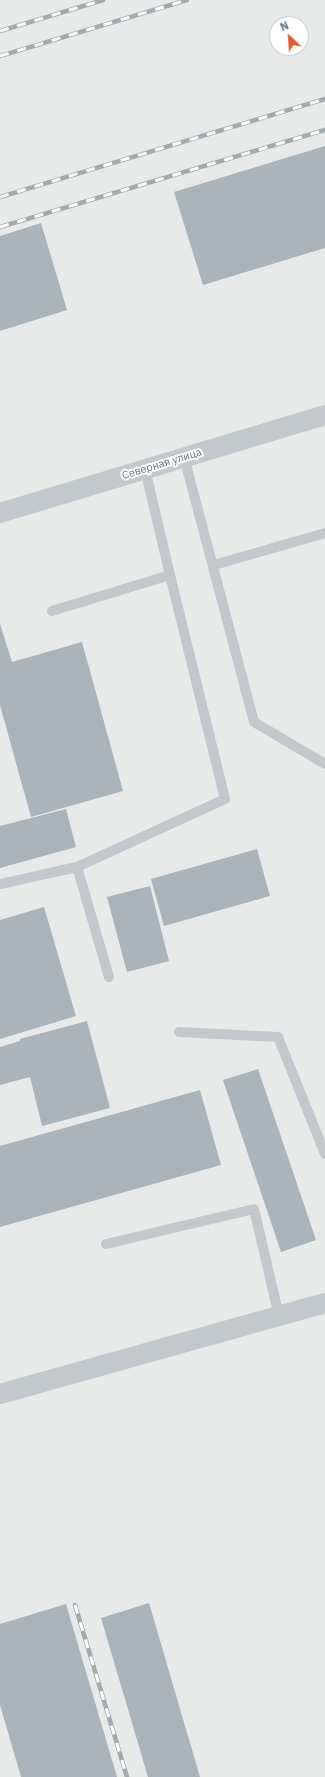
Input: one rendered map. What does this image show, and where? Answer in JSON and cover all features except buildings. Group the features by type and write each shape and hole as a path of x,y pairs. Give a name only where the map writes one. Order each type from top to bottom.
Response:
{"street":[{"name":"Северная улица","path":"0,513 325,414"},
{"path":"0,1394 325,1302"}],"lane":[{"path":"184,457 214,565 254,722 325,764"},
{"path":"0,884 77,867 224,799 145,469"},
{"path":"214,565 325,533"},
{"path":"52,611 170,575"},
{"path":"77,867 109,977"},
{"path":"179,1032 278,1037 325,1154"},
{"path":"106,1244 254,1209 279,1316"}],"shaded area":[{"path":"0,0 325,0 325,1777 0,1777"}],"railway":[{"path":"0,31 103,0"},
{"path":"0,56 187,0"},
{"path":"0,197 325,99"},
{"path":"0,227 325,130"},
{"path":"75,1605 127,1777"}]}
